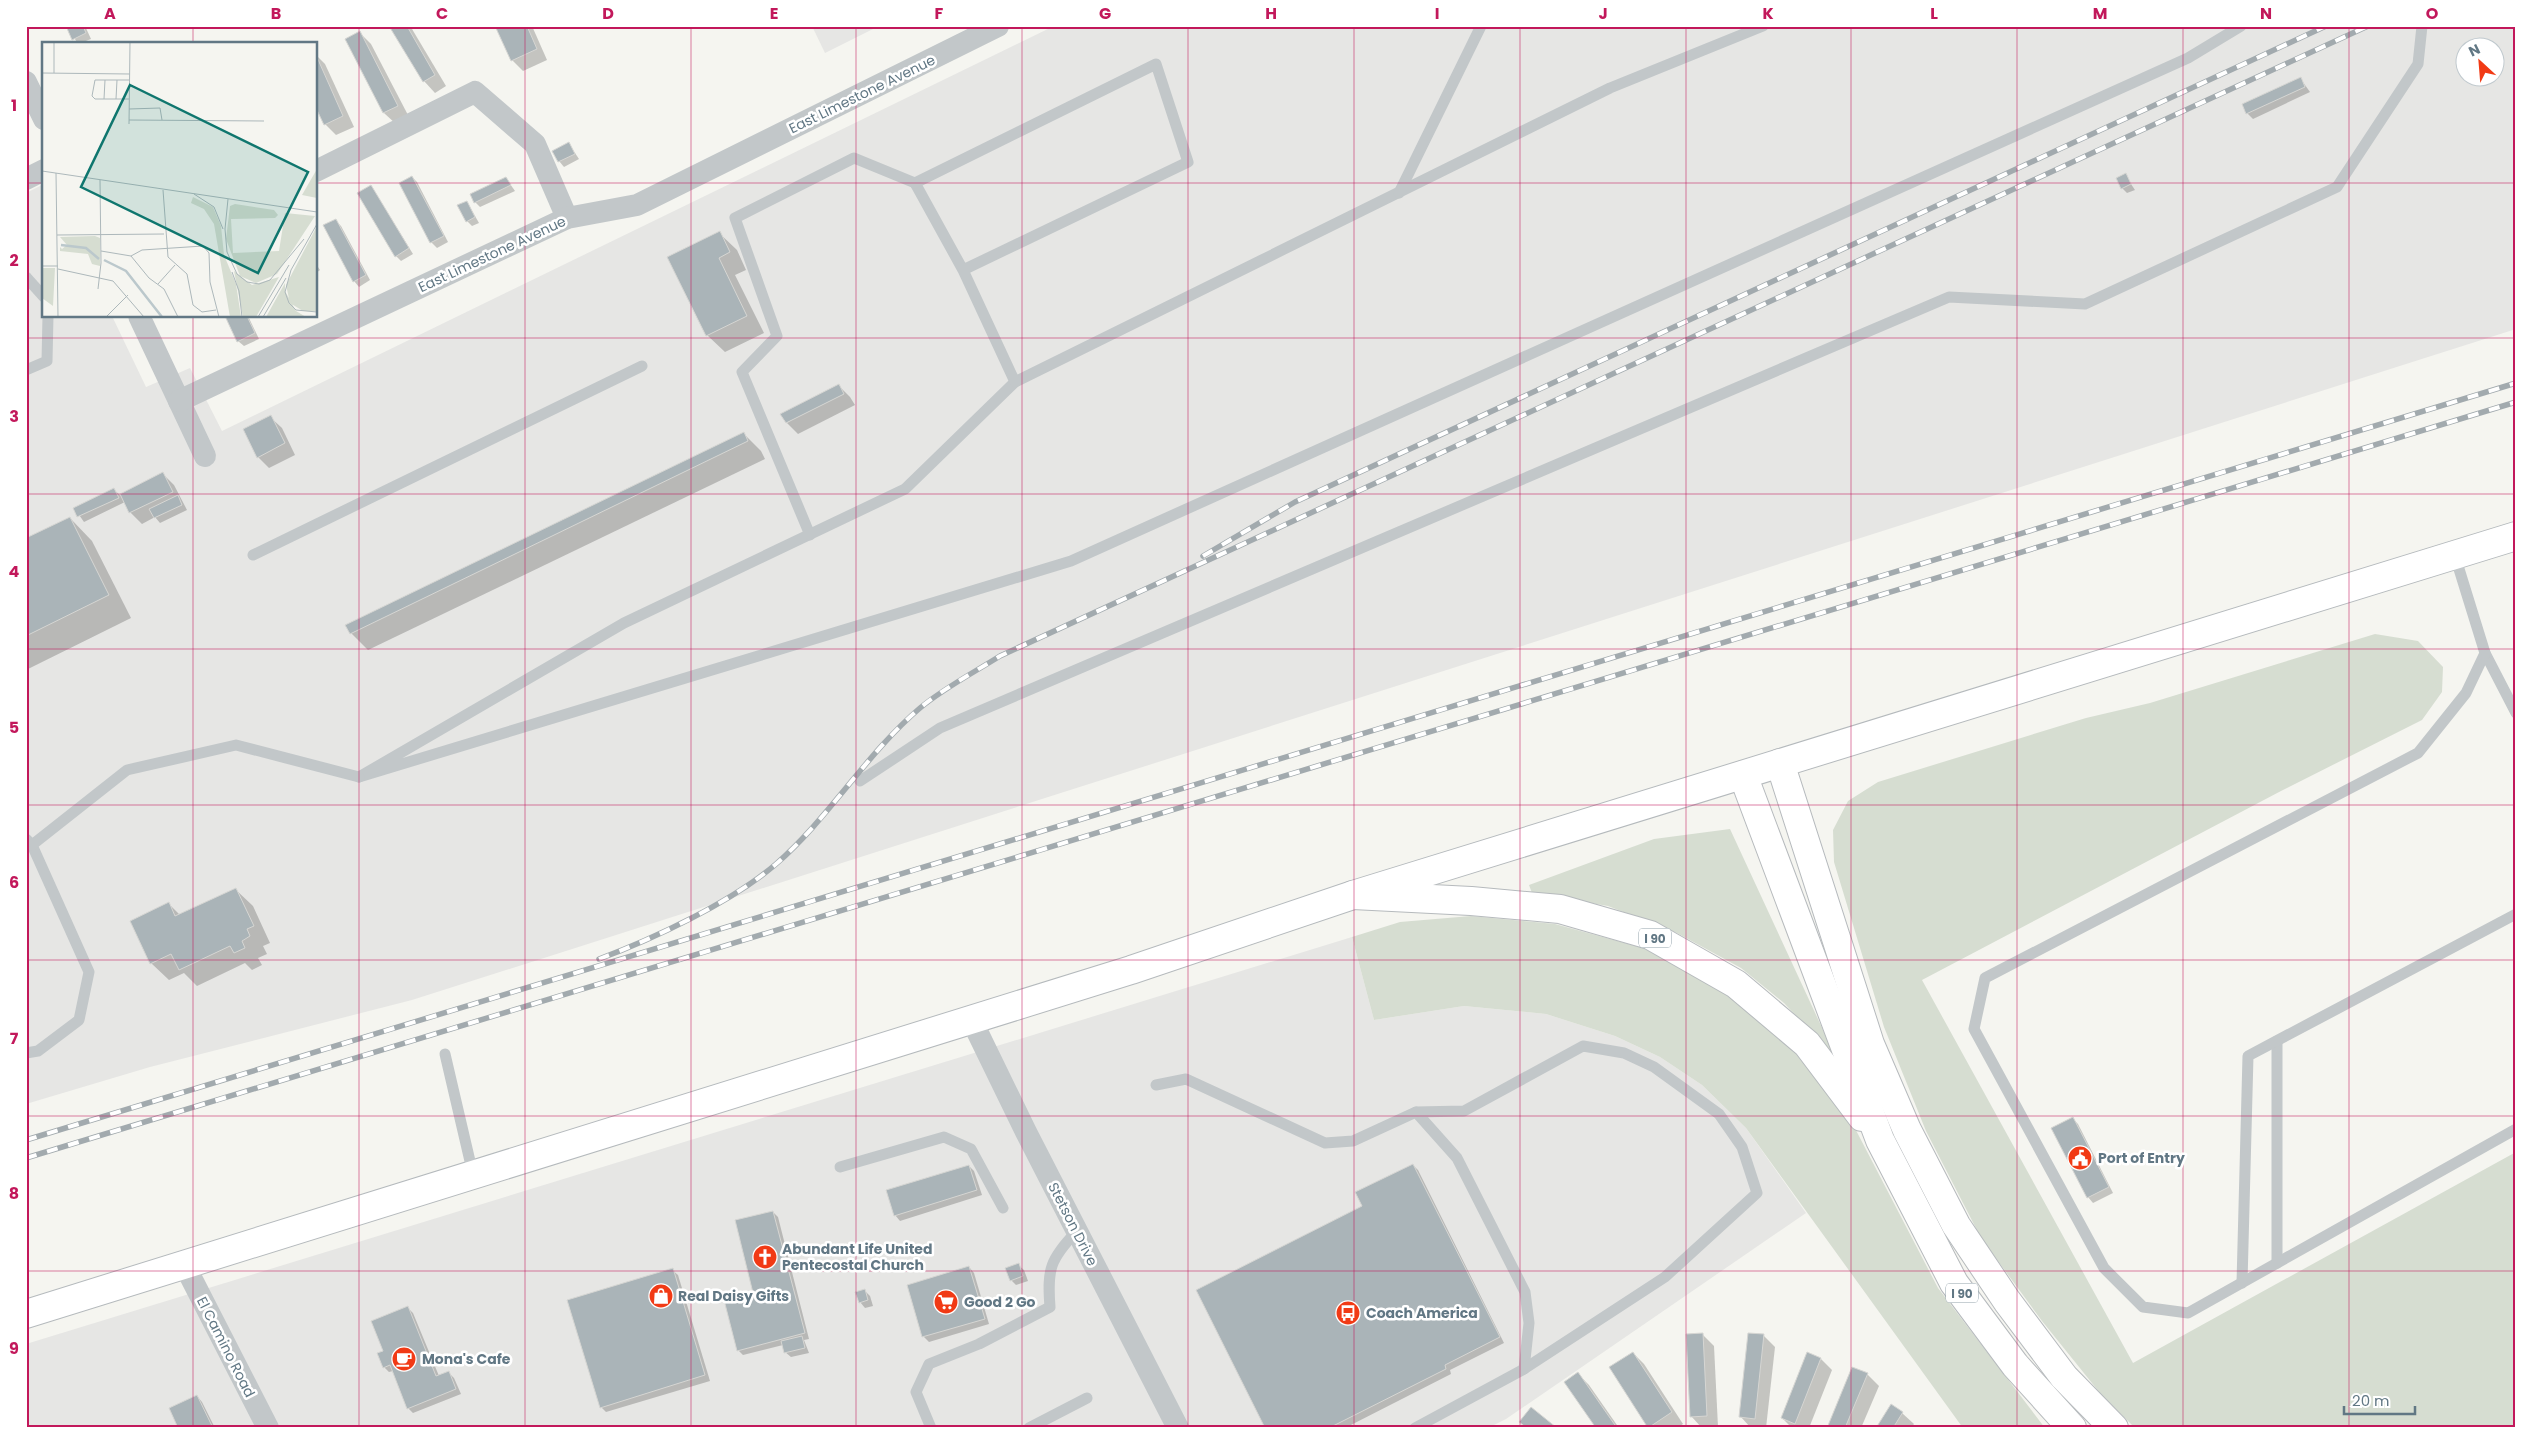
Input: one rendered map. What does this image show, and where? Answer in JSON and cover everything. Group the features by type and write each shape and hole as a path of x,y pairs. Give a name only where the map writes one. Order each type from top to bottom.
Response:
{"main road":[{"path":"26,1314 1131,970 1353,895 2516,536"},
{"path":"1780,763 1870,1044 1907,1130 1956,1225 2007,1301 2064,1377 2114,1428"},
{"name":"I 90","path":"1743,775 1880,1140 1954,1283 2015,1365 2072,1428"},
{"name":"I 90","path":"1353,895 1471,901 1560,909 1650,935 1736,984 1807,1044 1880,1140"}],"street":[{"name":"East Limestone Avenue","path":"179,401 567,218 637,205 998,26"},
{"path":"26,82 42,115"},
{"path":"318,170 474,92 535,144 567,218"},
{"path":"26,179 42,171"},
{"path":"139,318 205,456"},
{"name":"Stetson Drive","path":"971,1020 1178,1428"},
{"name":"El Camino Road","path":"184,1266 268,1428"}],"lane":[{"path":"1398,193 1480,26"},
{"path":"359,778 624,623 905,489 1015,382 1610,88 1763,26"},
{"path":"26,1053 38,1051 79,1020 89,972 29,842 127,770 236,745 359,778 1071,561 2188,58 2241,26"},
{"path":"860,781 940,728 1949,296 2085,304 2337,188 2418,64 2422,26"},
{"path":"914,183 1156,64 1188,162 963,270"},
{"path":"810,535 742,372 777,336 735,218 854,158 914,183 963,270 1015,382"},
{"path":"26,277 42,295"},
{"path":"26,370 47,360 48,318"},
{"path":"253,555 642,366"},
{"path":"2455,556 2485,653 2516,714"},
{"path":"2485,653 2466,693 2418,753 1985,978 1974,1029 2104,1268 2143,1307 2188,1313 2516,1129"},
{"path":"2242,1283 2248,1056 2516,914"},
{"path":"2277,1041 2277,1263"},
{"path":"1156,1085 1186,1079 1325,1143 1353,1141 1416,1112 1464,1111 1583,1046 1624,1053 1654,1067 1719,1114 1742,1147 1757,1193 1666,1277 1524,1370 1415,1428"},
{"path":"445,1054 472,1174"},
{"path":"1416,1112 1458,1158 1525,1292 1529,1323 1524,1370"},
{"path":"840,1167 944,1137 970,1149 1003,1208"},
{"path":"931,1428 916,1392 929,1364 979,1344 1050,1307 1048,1280 1057,1252 1077,1231"},
{"path":"1030,1428 1087,1398"}],"shaded area":[{"path":"812,26 879,26 825,53"},
{"path":"1054,26 2516,26 2516,329 412,1000 150,1067 26,1104 26,193 42,185 42,318 113,318 146,387 190,368 222,431"},
{"path":"2375,634 2418,641 2443,667 2442,692 2422,720 2281,791 1922,980 2133,1363 2516,1152 2516,1428 2135,1428 2100,1393 2042,1321 1981,1238 1926,1131 1884,1027 1834,862 1833,830 1848,801 1878,782 2086,718 2150,703"},
{"path":"1730,829 1836,1058 1784,1003 1741,968 1677,933 1608,906 1532,893 1529,885 1654,839"},
{"path":"1471,916 1555,924 1643,948 1730,993 1801,1053 1847,1113 1938,1288 2045,1428 1963,1428 1746,1128 1702,1085 1660,1057 1615,1036 1546,1014 1464,1006 1374,1020 1352,937 1400,922"},
{"path":"1352,937 1374,1020 1464,1006 1546,1014 1615,1036 1660,1057 1702,1085 1746,1128 1806,1213 1506,1419 1488,1428 26,1428 26,1344"}],"building":[{"path":"66,26 83,26 86,33 72,40"},
{"path":"389,26 407,26 435,75 423,82"},
{"path":"495,26 527,26 537,49 511,61"},
{"path":"360,31 398,106 383,113 345,39"},
{"path":"318,60 343,116 324,125 318,112"},
{"path":"2301,77 2305,87 2246,114 2242,104"},
{"path":"569,142 575,154 558,162 552,151"},
{"path":"2126,173 2131,184 2121,189 2116,178"},
{"path":"412,176 444,236 430,243 399,183"},
{"path":"506,177 511,185 474,203 470,194"},
{"path":"371,185 409,248 395,257 357,193"},
{"path":"467,201 475,217 466,222 457,205"},
{"path":"336,219 366,275 353,282 323,225"},
{"path":"720,231 730,252 719,258 747,316 706,336 667,257"},
{"path":"226,318 248,318 255,333 237,342"},
{"path":"839,384 844,394 786,423 780,414"},
{"path":"271,415 285,443 257,458 243,429"},
{"path":"744,432 748,441 350,634 345,625"},
{"path":"163,472 173,492 129,513 120,494"},
{"path":"114,488 119,498 77,517 73,508"},
{"path":"178,495 182,505 154,518 149,509"},
{"path":"70,517 109,595 26,636 26,538"},
{"path":"236,888 254,926 247,929 250,936 242,941 245,948 234,953 230,946 179,970 171,954 150,964 130,921 169,902 175,916"},
{"name":"Port of Entry","path":"2073,1117 2109,1187 2087,1198 2051,1128"},
{"name":"Coach America","path":"1413,1164 1500,1337 1445,1365 1446,1369 1329,1428 1265,1428 1196,1290 1362,1206 1355,1192"},
{"path":"969,1165 977,1190 894,1216 886,1190"},
{"name":"Abundant Life United Pentecostal Church","path":"773,1211 805,1333 737,1351 724,1300 753,1293 735,1220"},
{"path":"1019,1263 1023,1276 1010,1281 1005,1268"},
{"name":"Good 2 Go","path":"969,1266 985,1319 922,1337 907,1285"},
{"path":"673,1268 705,1375 600,1408 567,1300"},
{"path":"865,1289 868,1300 859,1303 855,1292"},
{"name":"Mona's Cafe","path":"408,1306 436,1376 449,1371 456,1389 407,1409 390,1365 383,1368 377,1353 383,1351 371,1321"},
{"path":"1703,1333 1707,1416 1690,1417 1686,1334"},
{"path":"1748,1333 1764,1334 1755,1419 1739,1417"},
{"path":"802,1336 805,1348 784,1353 781,1341"},
{"path":"1633,1352 1672,1412 1648,1428 1609,1367"},
{"path":"1807,1352 1821,1358 1795,1424 1781,1418"},
{"path":"1852,1367 1868,1373 1845,1428 1827,1428"},
{"path":"1578,1372 1617,1428 1596,1428 1564,1382"},
{"path":"197,1395 213,1428 178,1428 169,1408"},
{"path":"1891,1404 1903,1412 1893,1428 1876,1428"},
{"path":"1531,1407 1557,1428 1527,1428 1519,1422"}],"railway":[{"path":"1203,556 1295,502 2326,26"},
{"path":"599,959 691,918 758,878 776,864 813,827 900,726 929,701 1000,656 2368,26"},
{"path":"26,1140 2516,383"},
{"path":"26,1158 2516,402"}],"place":[{"name":"Port of Entry","path":"2080,1158"},
{"name":"Abundant Life United Pentecostal Church","path":"765,1257"},
{"name":"Real Daisy Gifts","path":"661,1296"},
{"name":"Good 2 Go","path":"946,1302"},
{"name":"Coach America","path":"1348,1313"},
{"name":"Mona's Cafe","path":"404,1359"}]}
